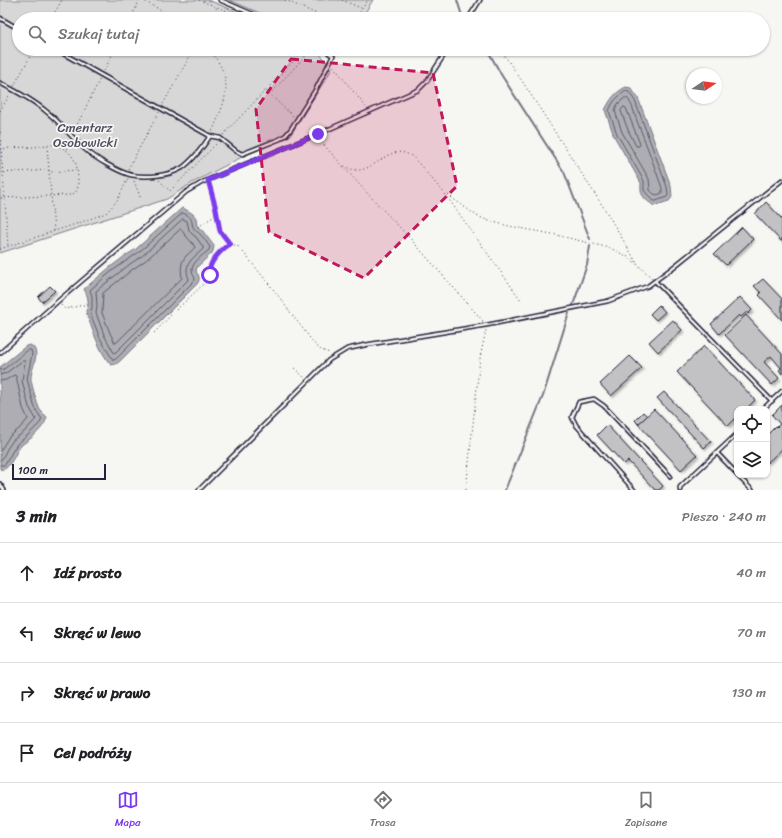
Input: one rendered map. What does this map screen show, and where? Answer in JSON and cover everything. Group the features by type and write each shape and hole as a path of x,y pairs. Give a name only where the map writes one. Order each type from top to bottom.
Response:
{"lane":[{"path":"220,0 248,12"},
{"path":"472,12 480,0"},
{"path":"0,18 12,25"},
{"path":"68,56 210,136 220,138 242,154 280,139 286,135 316,89 333,56"},
{"path":"0,353 57,302 186,192 208,180 418,90 427,81 443,56"},
{"path":"0,83 13,89 47,111 86,150 97,158 130,175 156,176 174,172 183,167 204,146 210,136"},
{"path":"199,490 329,360 347,349 486,325 608,301 648,286 782,180"},
{"path":"655,281 772,401"},
{"path":"766,406 782,391"},
{"path":"634,490 576,425 572,417 579,402 594,399 604,406 670,476"},
{"path":"680,490 680,487 734,437"},
{"path":"717,453 734,472"},
{"path":"740,478 752,490"},
{"path":"0,484 4,490"}],"path":[{"path":"55,12 62,0"},
{"path":"134,12 140,0"},
{"path":"142,0 163,12"},
{"path":"199,0 229,12"},
{"path":"285,0 312,12"},
{"path":"342,0 362,8"},
{"path":"359,12 368,0"},
{"path":"214,12 217,7"},
{"path":"0,111 30,56"},
{"path":"72,136 112,56"},
{"path":"210,136 224,101 226,86 223,70 214,56"},
{"path":"222,136 299,56"},
{"path":"269,95 306,56"},
{"path":"505,56 604,208 638,264"},
{"path":"333,66 369,111"},
{"path":"265,91 296,120"},
{"path":"0,132 8,246"},
{"path":"318,134 323,144 408,236 486,325 480,358 466,490"},
{"path":"66,150 76,140"},
{"path":"0,198 70,195 78,188 75,162 73,157 66,150 56,145 1,149"},
{"path":"47,146 54,231"},
{"path":"343,166 356,170 365,169 391,154 397,152 408,153 445,194 521,300"},
{"path":"0,173 77,170"},
{"path":"0,249 106,213 117,200 130,175 134,180 140,199"},
{"path":"208,180 220,231 230,244 234,244 239,247 316,346 321,350 339,354"},
{"path":"445,194 477,216 509,226 552,234 610,248 623,254 638,264 655,281"},
{"path":"198,227 217,214"},
{"path":"154,333 208,280 211,264 219,252 230,244"},
{"path":"57,302 66,309 88,304"},
{"path":"294,368 308,381"}],"highlighted area":[{"path":"291,59 433,73 457,186 364,278 269,232 256,109"}],"green space":[{"name":"Cmentarz Osobowicki","path":"0,0 207,0 237,12 12,12 12,56 322,56 332,69 290,136 240,158 192,183 167,199 0,253"},
{"path":"229,0 373,0 365,12 257,12"}],"water":[{"path":"626,87 631,88 638,98 671,186 672,197 669,201 654,206 645,199 642,194 641,183 614,136 605,110 613,97"},
{"path":"182,208 193,214 196,218 197,226 202,230 214,246 213,251 197,267 196,272 199,281 197,284 120,361 111,365 96,340 90,324 86,311 88,306 87,294 84,289 109,268 136,249"},
{"path":"30,345 36,351 31,380 40,410 47,417 40,430 21,446 11,463 3,470 0,469 0,367 26,346"}],"building":[{"path":"766,202 782,219 782,241 755,214"},
{"path":"742,227 753,239 726,265 714,254"},
{"path":"763,279 782,299 782,320 759,295 761,293 754,286"},
{"path":"50,286 55,291 42,302 38,297"},
{"path":"740,297 752,310 748,314 747,312 741,317 739,315 719,334 711,324"},
{"path":"659,305 665,312 656,320 650,314"},
{"path":"746,315 782,354 782,374 779,370 781,368 771,356 764,362 779,378 772,385 725,335"},
{"path":"673,320 682,330 658,352 649,342"},
{"path":"704,346 755,400 749,406 734,406 734,420 728,426 677,372"},
{"path":"630,356 642,368 611,396 600,384"},
{"path":"664,392 711,442 704,448 657,398"},
{"path":"782,405 782,449 770,460 770,432 780,424 772,415"},
{"path":"654,409 697,455 681,470 638,424"},
{"path":"643,412 647,416 638,424 635,420"},
{"path":"607,425 663,486 659,490 655,490 628,461 624,464 597,435"}],"waterway":[{"path":"457,0 461,12"},
{"path":"491,56 502,76 564,172 590,239"},
{"path":"573,305 587,265 590,246"},
{"path":"505,490 543,396 569,313"}],"route":[{"path":"210,275 211,264 219,252 230,244 220,231 208,180 318,134"}]}
